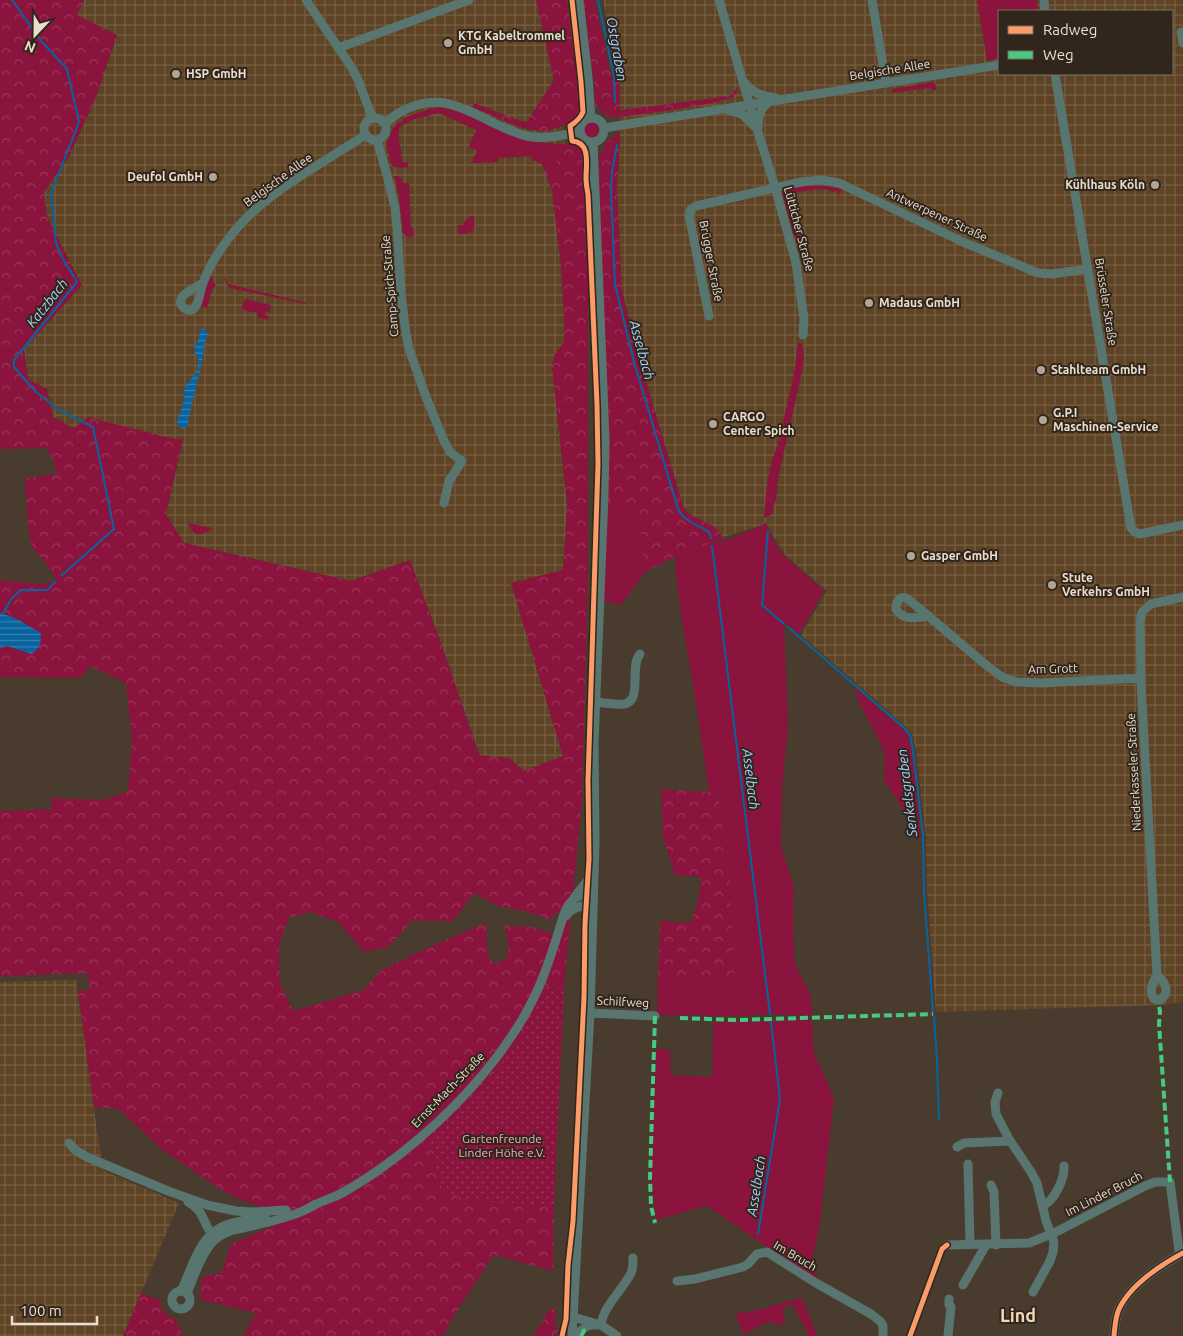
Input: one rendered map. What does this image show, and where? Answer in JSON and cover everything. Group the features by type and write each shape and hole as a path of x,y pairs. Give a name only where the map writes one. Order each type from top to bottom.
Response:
{"street":[{"path":"306,0 355,75 372,117"},
{"path":"338,48 469,0"},
{"path":"579,0 591,118"},
{"name":"Lütticher Straße","path":"719,0 796,263 804,319 803,334"},
{"path":"872,0 886,83"},
{"path":"1179,32 1183,43"},
{"name":"Belgische Allee","path":"604,128 998,65"},
{"name":"Brüsseler Straße","path":"1056,78 1131,528 1140,534 1183,525"},
{"name":"Belgische Allee","path":"742,80 758,94 784,99"},
{"path":"385,123 410,108 426,102 437,101 458,106 528,136 543,137 580,132"},
{"name":"Lütticher Straße","path":"758,132 760,112 771,101"},
{"name":"Belgische Allee","path":"720,110 742,114 758,132"},
{"path":"372,117 379,118 385,123 386,130 381,138 377,140 370,139 365,135 363,129 365,123 372,117"},
{"path":"591,118 598,120 604,128 602,138 593,142 586,141 580,132 584,121 591,118"},
{"name":"Belgische Allee","path":"203,283 220,251 246,218 279,191 365,135"},
{"name":"Camp-Spich-Straße","path":"377,140 395,208 401,293 409,349 444,441 450,452 462,461 449,481 444,503"},
{"path":"572,1336 590,1013 594,870 594,743 605,442 593,142"},
{"name":"Antwerpener Straße","path":"775,187 813,180 839,183 955,238 1031,271 1051,274 1088,269"},
{"name":"Brügger Straße","path":"709,316 689,213 696,206 775,187"},
{"name":"Niederkasseler Straße","path":"1157,975 1141,678 1140,622 1142,612 1151,604 1183,597"},
{"name":"Am Grott","path":"929,616 986,666 1010,680 1035,683 1141,678"},
{"path":"596,702 624,704 632,700 635,692 635,666 637,656 640,654"},
{"name":"Ernst-Mach-Straße","path":"235,1226 303,1211 342,1194 371,1176 418,1139 462,1098 510,1040 534,1000 568,906 594,870"},
{"path":"571,901 581,895 587,896 592,903"},
{"path":"564,919 569,910 592,903"},
{"path":"564,919 578,912 586,915 592,921"},
{"name":"Schilfweg","path":"590,1013 655,1016"},
{"path":"998,1093 995,1102 996,1112 1010,1140 1037,1183 1046,1221 1054,1242 1054,1252 1033,1292"},
{"path":"957,1147 964,1142 1010,1140"},
{"name":"Ernst-Mach-Straße","path":"69,1143 80,1154 168,1191 207,1205 236,1211 286,1210"},
{"path":"968,1164 970,1244"},
{"path":"1043,1205 1047,1204 1053,1197 1063,1176 1064,1166"},
{"name":"Im Linder Bruch","path":"947,1245 1026,1244 1052,1234 1155,1182 1170,1182 1179,1251 1182,1254"},
{"path":"991,1185 994,1192 996,1245"},
{"name":"Ernst-Mach-Straße","path":"168,1191 200,1211 208,1229 214,1236"},
{"name":"Ernst-Mach-Straße","path":"184,1292 197,1254 204,1241 235,1226 286,1210 316,1204"},
{"path":"204,1220 207,1205"},
{"path":"235,1226 236,1211"},
{"path":"962,1285 986,1245"},
{"name":"Im Bruch","path":"677,1281 744,1267 757,1254 767,1252 816,1283 871,1314 881,1322 883,1336"},
{"path":"1114,1336 1116,1319 1127,1297 1155,1270 1182,1254"},
{"path":"602,1326 607,1308 631,1272 633,1258"},
{"path":"573,1293 579,1308 590,1321"},
{"path":"948,1336 951,1307 949,1299"},
{"path":"573,1317 602,1326 617,1336"},
{"path":"576,1336 582,1328 589,1325 602,1326"}],"shaded area":[{"path":"84,0 536,0 554,80 527,122 473,107 529,130 553,129 563,126 565,144 544,169 552,190 561,265 564,315 564,342 555,354 552,366 567,505 563,570 511,583 563,756 524,771 509,758 480,756 410,560 351,581 184,543 166,514 183,440 74,428 53,417 47,389 28,380 24,349 82,285 47,217 44,192 69,157 96,97 117,35 76,15"},
{"path":"603,0 1183,0 1183,1002 1161,1005 936,1012 927,891 926,837 916,751 912,734 801,635 827,591 785,555 766,524 724,537 714,527 686,511 683,506 636,347 622,291 617,189 620,85"},
{"path":"76,980 104,1171 179,1203 123,1336 0,1336 0,982"}],"green space":[{"path":"0,0 84,0 77,15 117,35 96,97 69,157 44,192 47,217 82,285 24,349 28,379 47,389 53,417 74,428 88,417 170,438 183,439 166,514 184,543 351,581 410,560 479,755 509,758 524,771 563,756 511,583 563,570 567,505 552,366 555,354 564,342 564,315 561,265 552,190 544,169 556,167 557,154 565,144 577,143 583,147 585,154 588,224 588,578 582,798 564,989 546,987 527,1025 505,1060 429,1142 442,1189 466,1201 554,1205 553,1271 494,1255 454,1315 443,1336 243,1336 256,1313 201,1300 201,1278 222,1272 231,1244 276,1225 272,1212 226,1193 161,1149 119,1109 94,1107 78,991 90,989 87,973 0,976 0,811 52,809 51,798 102,800 128,792 132,740 126,683 90,666 81,678 0,677 0,648 7,646 32,654 17,619 0,613 0,580 41,584 57,580 31,546 25,478 57,474 47,448 0,449","holes":["474,893 498,906 524,911 549,919 562,909 553,934 532,927 504,926 509,946 506,959 494,964 488,956 486,923 381,970 364,990 293,1011 280,983 279,945 289,917 311,912 338,922 364,952 389,947 411,921 453,921"]},
{"path":"536,0 567,0 579,88 581,114 575,121 547,131 519,127 473,107 474,103 527,122 554,80"},
{"path":"582,0 595,0 611,75 619,74 620,110 729,96 738,87 736,94 726,100 694,106 634,115 606,116 599,107 595,107 594,83"},
{"path":"977,0 1037,0 1038,10 998,10 998,58 987,61"},
{"path":"934,82 936,90 934,91 930,88 892,93 893,89"},
{"path":"439,107 459,112 521,139 565,144 557,154 556,168 544,169 541,163 532,160 531,156 498,158 498,162 471,163 477,151 469,147 476,130 439,113 411,120 399,128 402,162 408,162 408,167 392,166 386,144 395,126 407,117"},
{"path":"592,121 600,126 601,130 596,138 592,139 584,134 583,130 588,122"},
{"path":"616,132 619,132 620,136 617,189 622,291 636,347 683,506 693,516 713,526 724,537 675,557 645,572 638,502 607,509 599,220 599,153 603,152 604,146 611,138 616,136"},
{"path":"394,176 398,176 403,183 409,183 411,228 413,228 414,236 407,237 403,233 399,197"},
{"path":"809,185 842,189 838,197 837,191 832,192 826,189 793,193 800,237 805,236 806,238 798,239 794,236 782,194 790,188"},
{"path":"471,216 474,216 473,231 458,234 458,225 464,225 464,222"},
{"path":"210,275 216,286 212,289 207,308 200,306"},
{"path":"224,277 228,284 307,303 230,288"},
{"path":"392,277 397,280 398,302 387,299"},
{"path":"245,299 271,305 270,312 266,311 265,315 269,316 268,320 257,317 258,313 243,310 242,307"},
{"path":"798,343 802,344 804,358 801,376 778,479 773,514 764,518 770,471 794,374"},
{"path":"638,501 645,572 621,605 603,601 607,509"},
{"path":"189,523 211,528 212,529 195,534"},
{"path":"766,523 775,543 785,557 824,591 799,634 784,622 788,723 782,791 781,847 794,886 793,926 795,965 811,996 812,1012 809,1016 770,1014 740,1016 660,1015 657,1011 658,979 735,980 730,879 718,795 709,792 680,610 675,557 710,543 730,539"},
{"path":"854,687 908,735 912,752 921,839 916,835 913,826 884,780 885,758 883,750 856,695"},
{"path":"661,789 709,792 718,795 730,879 735,981 658,979 660,921 691,923 699,899 701,877 675,875 663,837"},
{"name":"Gartenfreunde Linder Höhe e.V.","path":"546,987 564,989 554,1205 466,1201 442,1189 429,1142 505,1060 527,1025"},
{"path":"809,1019 812,1022 814,1052 834,1098 820,1224 810,1269 817,1274 818,1279 801,1270 707,1206 656,1220 651,1177 656,1049 670,1050 671,1075 712,1077 714,1022 771,1022"},
{"path":"141,1293 160,1300 162,1311 176,1320 183,1336 123,1336"},
{"path":"802,1298 817,1336 809,1336 792,1304 782,1309 786,1322 775,1328 778,1324 775,1322 773,1324 771,1321 746,1333 747,1336 745,1336 735,1314 763,1309"},
{"path":"550,1308 556,1310 555,1326 558,1328 556,1336 534,1336"}],"water":[{"path":"202,328 207,331 208,335 204,345 187,427 183,429 178,426 177,422 184,400 184,389 196,373 199,360 194,348"},
{"path":"0,613 17,619 41,633 40,646 32,654 7,646 0,648"}],"waterway":[{"name":"Katzbach","path":"12,0 42,42 67,69 79,122 51,193 56,243 77,282 14,360 14,367 35,391 59,410 93,427 114,529 61,576"},
{"name":"Ostgraben","path":"598,0 614,76 615,102"},
{"name":"Asselbach","path":"617,145 612,171 611,191 615,284 634,362 678,509 688,520 709,532 711,538"},
{"name":"Senkelsgraben","path":"768,531 762,605 784,624"},
{"name":"Asselbach","path":"712,546 770,1014"},
{"name":"Katzbach","path":"3,614 11,599 21,590 47,590 55,582"},
{"name":"Senkelsgraben","path":"788,627 910,735 923,836 924,892 933,1012"},
{"name":"Senkelsgraben","path":"934,1016 939,1120"},
{"name":"Asselbach","path":"758,1234 780,1099 771,1022"}],"marked path":[{"path":"1159,1007 1170,1182"},
{"path":"680,1018 736,1020 933,1014"},
{"path":"655,1016 650,1178 651,1206 655,1223"},
{"path":"581,1336 584,1331 582,1328"}],"cycle path":[{"path":"562,1336 566,1319 568,1265 573,1221 584,997 585,924 589,859 588,781 598,464 586,180 587,161 582,145 572,141 570,126 578,120 583,112 572,0"},
{"path":"910,1336 942,1249 947,1245"},
{"path":"1114,1336 1115,1322 1124,1300 1146,1276 1183,1253"}],"place":[{"name":"KTG Kabeltrommel GmbH","path":"448,43"},
{"name":"HSP GmbH","path":"176,74"},
{"name":"Deufol GmbH","path":"213,177"},
{"name":"Kühlhaus Köln","path":"1155,185"},
{"name":"Madaus GmbH","path":"869,303"},
{"name":"Stahlteam GmbH","path":"1041,370"},
{"name":"G.P.I Maschinen-Service","path":"1043,420"},
{"name":"CARGO Center Spich","path":"713,424"},
{"name":"Gasper GmbH","path":"911,556"},
{"name":"Stute Verkehrs GmbH","path":"1052,585"}],"district":[{"name":"Lind","path":"1018,1316"}]}
